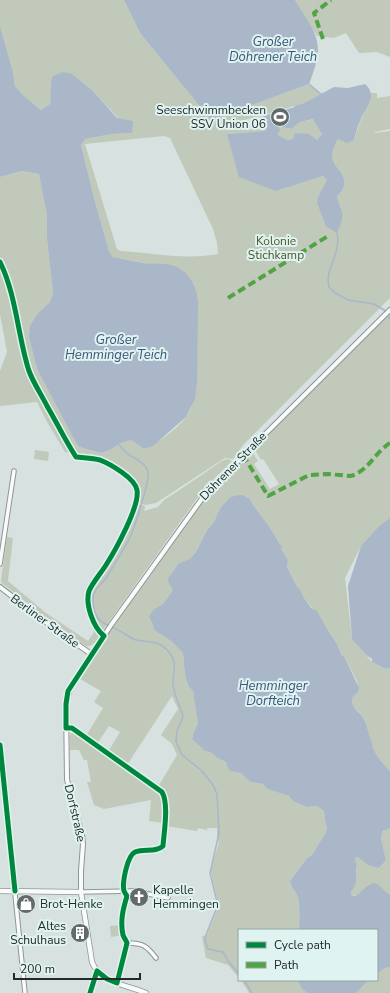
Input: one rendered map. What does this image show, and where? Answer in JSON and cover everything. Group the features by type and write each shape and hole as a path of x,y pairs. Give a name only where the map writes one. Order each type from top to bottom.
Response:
{"main road":[{"path":"0,891 81,892"},
{"name":"Dorfstraße","path":"81,892 92,962 97,972"},
{"path":"97,972 107,979 146,993"}],"street":[{"name":"Döhrener Straße","path":"91,654 200,499 216,481 390,310"},
{"path":"0,564 14,471"},
{"name":"Berliner Straße","path":"0,587 91,654"},
{"name":"Dorfstraße","path":"81,892 83,844 67,779 66,704 70,688 91,654"},
{"path":"0,745 25,993"},
{"path":"0,789 5,789"},
{"path":"124,891 125,876 131,856 135,852 162,848 164,825"},
{"path":"81,892 134,891 168,898"},
{"path":"117,983 127,943 144,944 156,958"},
{"path":"90,993 97,972"}],"green space":[{"name":"Kolonie Stichkamp","path":"0,0 124,0 140,33 211,120 309,84 321,94 304,103 264,115 263,113 261,114 265,128 266,127 265,131 227,134 276,191 323,176 328,180 318,197 342,209 337,197 344,186 344,179 333,161 332,156 338,139 354,140 360,122 370,102 371,93 377,93 377,98 390,96 390,129 375,133 390,131 390,298 244,444 233,459 225,458 156,503 145,505 137,502 140,491 128,472 106,459 65,452 37,402 0,406 0,371 7,352 0,314 0,177 22,171 39,174 47,216 47,239 53,293 50,302 38,313 29,338 37,369 79,447 101,453 131,440 144,449 149,447 173,431 186,417 192,405 197,384 194,284 182,272 166,265 144,263 113,257 109,251 95,202 81,145 85,139 112,134 132,133 93,91 74,76 50,83 50,104 41,110 15,86 13,72 0,26","holes":["260,116 262,128 246,130 244,120","164,136 170,138 213,229 218,254 206,256 169,256 120,251 117,249 85,144"]},
{"path":"295,0 390,0 390,57 377,52 359,53 346,33 334,38 317,36"},
{"path":"314,119 322,134 317,140 287,140 277,135 279,126 291,129 300,122"},
{"path":"390,314 390,518 380,525 361,546 345,578 352,639 372,662 386,669 390,668 390,771 374,751 364,719 353,705 352,698 358,692 357,681 329,631 303,596 300,589 297,587 287,567 288,560 282,552 280,543 250,499 243,495 230,497 220,508 214,522 207,530 196,552 190,559 179,563 169,584 173,590 163,604 154,609 152,622 154,630 171,641 183,653 185,675 188,685 194,693 198,723 192,739 205,751 212,753 217,758 226,762 233,770 242,774 250,782 263,784 267,789 289,796 293,801 307,807 317,806 324,811 327,827 326,832 312,855 307,858 290,881 299,901 299,929 238,929 238,977 228,965 206,958 202,936 207,935 218,907 211,873 211,868 219,842 217,841 217,828 207,828 207,830 198,828 197,831 166,826 167,805 165,795 158,787 177,755 172,744 161,735 178,709 172,696 127,765 108,752 120,732 109,726 97,744 86,736 103,708 94,702 101,691 80,679 119,617 203,500 251,450 258,461 254,464 270,489 279,484 254,448"},
{"path":"35,450 49,452 48,461 34,459"},
{"path":"227,459 232,461 203,490 103,630 99,627 92,612 92,591 114,554 137,504 145,506 144,511 158,507 164,500"},
{"path":"7,537 13,538 8,581 46,613 88,641 94,632 87,608 86,597 88,597 91,614 100,634 97,641 89,646 86,646 47,619 2,583 1,581"},
{"path":"73,731 160,792 163,798 163,823 149,821 151,800 104,809 94,805 87,782 91,782 87,760 84,760 79,750 70,750 70,735"},
{"path":"390,828 390,894 369,885 357,895 352,896 351,892 355,885 356,878 356,857 379,868 386,862 381,836 385,830"},
{"path":"122,925 123,935 111,937 110,926"},
{"path":"390,967 390,993 356,993 366,981 378,981 378,973 385,968"},
{"path":"242,981 298,981 301,988 307,993 249,993"}],"water":[{"name":"Großer Döhrener Teich","path":"124,0 295,0 309,22 317,39 317,58 309,84 211,120 140,33"},
{"name":"Großer Hemminger Teich","path":"0,26 13,72 15,86 41,110 50,104 51,83 53,76 63,72 72,74 93,91 117,118 133,121 132,133 112,134 85,139 81,145 109,251 113,257 143,263 168,264 177,267 187,275 194,285 198,303 197,384 195,399 186,417 153,446 144,449 131,440 101,453 79,447 37,369 29,338 30,326 38,313 50,302 53,293 47,239 47,216 39,174 22,171 0,177"},
{"path":"365,84 371,93 371,98 359,123 354,140 347,143 338,139 332,156 333,161 344,179 344,186 337,197 342,215 337,233 326,226 317,203 318,197 327,180 323,176 276,191 239,177 227,134 265,131 266,127 263,116 295,107 294,106 304,103 334,87 348,88","holes":["313,119 322,134 317,140 309,134 295,133 293,139 287,140 278,135 278,132 280,131 279,126 291,129 300,122"]},
{"name":"Hemminger Dorfteich","path":"243,495 250,499 282,547 281,549 288,560 287,567 297,587 300,589 311,608 317,611 337,644 341,654 345,658 359,688 358,692 352,698 353,705 364,719 374,751 390,771 390,828 383,831 381,838 386,861 379,868 369,865 356,857 356,881 351,892 352,896 355,896 374,883 390,894 390,967 385,968 378,973 378,929 299,929 299,901 290,881 307,858 312,855 326,832 327,827 324,811 317,806 307,807 293,801 289,796 267,789 263,784 250,782 242,774 229,770 226,762 217,758 212,753 205,751 192,739 198,723 194,693 188,685 185,675 183,653 171,641 154,630 149,617 154,609 163,604 173,590 168,579 179,563 190,559 196,552 207,530 214,522 220,508 230,497"},
{"path":"390,518 390,668 386,669 372,662 372,659 366,655 352,639 348,586 361,546 380,525"},
{"path":"298,981 367,981 356,993 307,993 301,988"}],"waterway":[{"path":"309,84 321,94"},
{"path":"337,233 338,241 329,273 329,287 335,293 348,300 374,304 384,310 390,319"},
{"path":"118,442 129,455 146,467 148,471 147,483 131,535 107,577 98,587 93,596 94,609 98,618 104,623 136,640 157,643 165,648 172,656 174,664 173,684 183,716 177,731 176,741 182,755 201,770 213,785 217,794 219,833 210,873 217,907 205,941 208,949 223,952 228,961 238,973"},
{"path":"245,981 252,993"}],"marked path":[{"path":"323,39 314,13 331,0"},
{"path":"228,298 328,236"},
{"path":"243,455 268,496 309,475 328,474 350,476 356,474 367,466 380,451 390,443"}],"cycle path":[{"path":"0,262 10,288 29,371 35,385 72,451 76,457 100,460 116,468 132,481 137,490 135,506 121,539 89,591 89,609 96,627 104,636 68,691 66,704 66,728 72,728 162,792 166,811 165,826 163,846 153,850 142,850 135,852 132,854 127,864 124,876 124,891 127,896 122,920 123,935 127,943 117,983 107,979 97,971 90,993"},
{"path":"0,745 15,891"}],"place":[{"name":"Seeschwimmbecken SSV Union 06","path":"280,117"},
{"name":"Kapelle Hemmingen","path":"139,897"},
{"name":"Brot-Henke","path":"26,904"},
{"name":"Altes Schulhaus","path":"80,933"}]}
